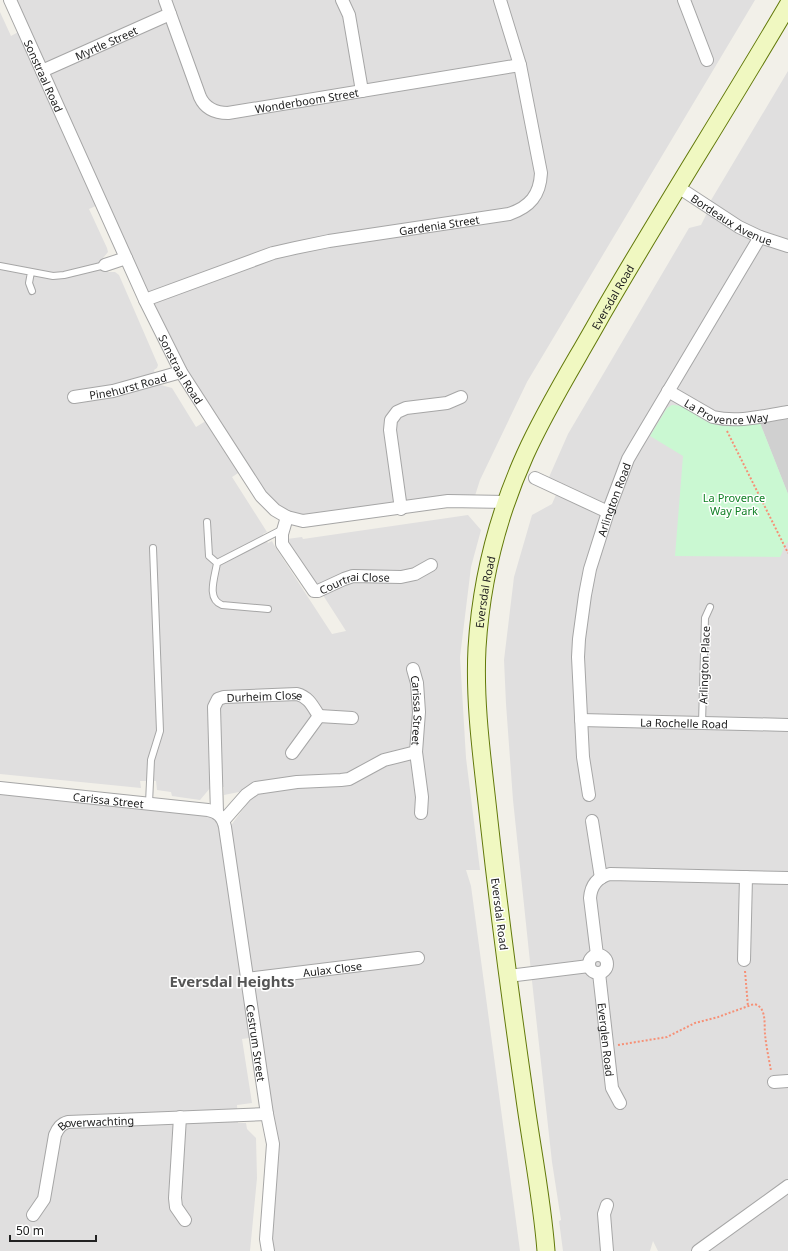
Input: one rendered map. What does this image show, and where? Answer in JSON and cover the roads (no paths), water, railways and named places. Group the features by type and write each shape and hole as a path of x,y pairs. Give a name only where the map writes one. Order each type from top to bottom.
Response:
{"street":[{"name":"Sonstraal Road","path":"10,0 145,300 181,372 261,496 285,523 303,522 455,501 507,502"},
{"name":"Wonderboom Street","path":"165,0 200,96 205,105 219,112 228,113 520,65"},
{"path":"342,0 349,15 362,91"},
{"name":"Gardenia Street","path":"145,300 259,258 287,250 329,241 509,214 528,204 533,198 540,184 541,174 520,65 500,0"},
{"path":"684,0 707,60"},
{"name":"Eversdal Road","path":"546,1251 538,1181 508,976 479,732 476,681 477,646 484,585 490,559 515,478 545,416 637,254 788,6"},
{"name":"Myrtle Street","path":"42,71 170,14"},
{"name":"Bordeaux Avenue","path":"678,187 739,227 760,237 788,246"},
{"name":"Arlington Road","path":"589,795 583,757 579,639 587,582 608,512 628,459 760,237"},
{"path":"105,265 126,258"},
{"name":"Pinehurst Road","path":"74,397 113,391 181,372"},
{"name":"La Provence Way","path":"668,391 713,417 721,419 739,420 788,412"},
{"path":"401,508 390,430 391,420 397,412 406,408 447,403 461,397"},
{"path":"535,478 608,512"},
{"name":"Courtrai Close","path":"285,523 281,539 282,544 312,590 316,592 348,577 401,577 415,574 431,565"},
{"name":"Carissa Street","path":"413,669 417,683 419,712 416,752 422,797 421,813"},
{"name":"Durheim Close","path":"220,817 214,707 218,699 224,697 297,694 308,699 320,716"},
{"path":"292,753 320,716 352,718"},
{"name":"La Rochelle Road","path":"581,720 788,725"},
{"name":"Carissa Street","path":"0,788 208,810 220,817 256,788 286,783 349,779 384,760 416,752"},
{"name":"Cestrum Street","path":"220,817 248,979 267,1114 273,1144 266,1239 268,1251"},
{"path":"592,821 601,878"},
{"path":"597,955 590,898 592,887 601,878 610,874 788,878"},
{"path":"744,960 746,877"},
{"path":"597,955 603,957 606,962 606,969 599,974 591,971 589,966 590,960 597,955"},
{"name":"Aulax Close","path":"248,979 418,958"},
{"path":"508,976 589,966"},
{"name":"Everglen Road","path":"599,974 612,1088 620,1103"},
{"path":"774,1082 788,1081"},
{"name":"Boverwachting","path":"33,1215 44,1199 55,1134 64,1123 267,1114"},
{"path":"180,1117 175,1198 176,1207 184,1220"},
{"path":"698,1251 788,1186"},
{"path":"607,1205 604,1214 607,1251"}],"lane":[{"path":"0,266 14,267 31,272 58,276 105,265"},
{"path":"31,272 30,283 32,291"},
{"path":"207,522 209,556 217,564"},
{"path":"268,609 222,605 217,603 212,592 217,564 285,523"},
{"path":"149,803 151,760 160,731 153,548"},
{"name":"Arlington Place","path":"702,723 705,618 710,607"}],"district":[{"name":"Eversdal Heights","path":"232,981"}],"park label":[{"name":"La Provence Way Park","path":"734,503"}]}
